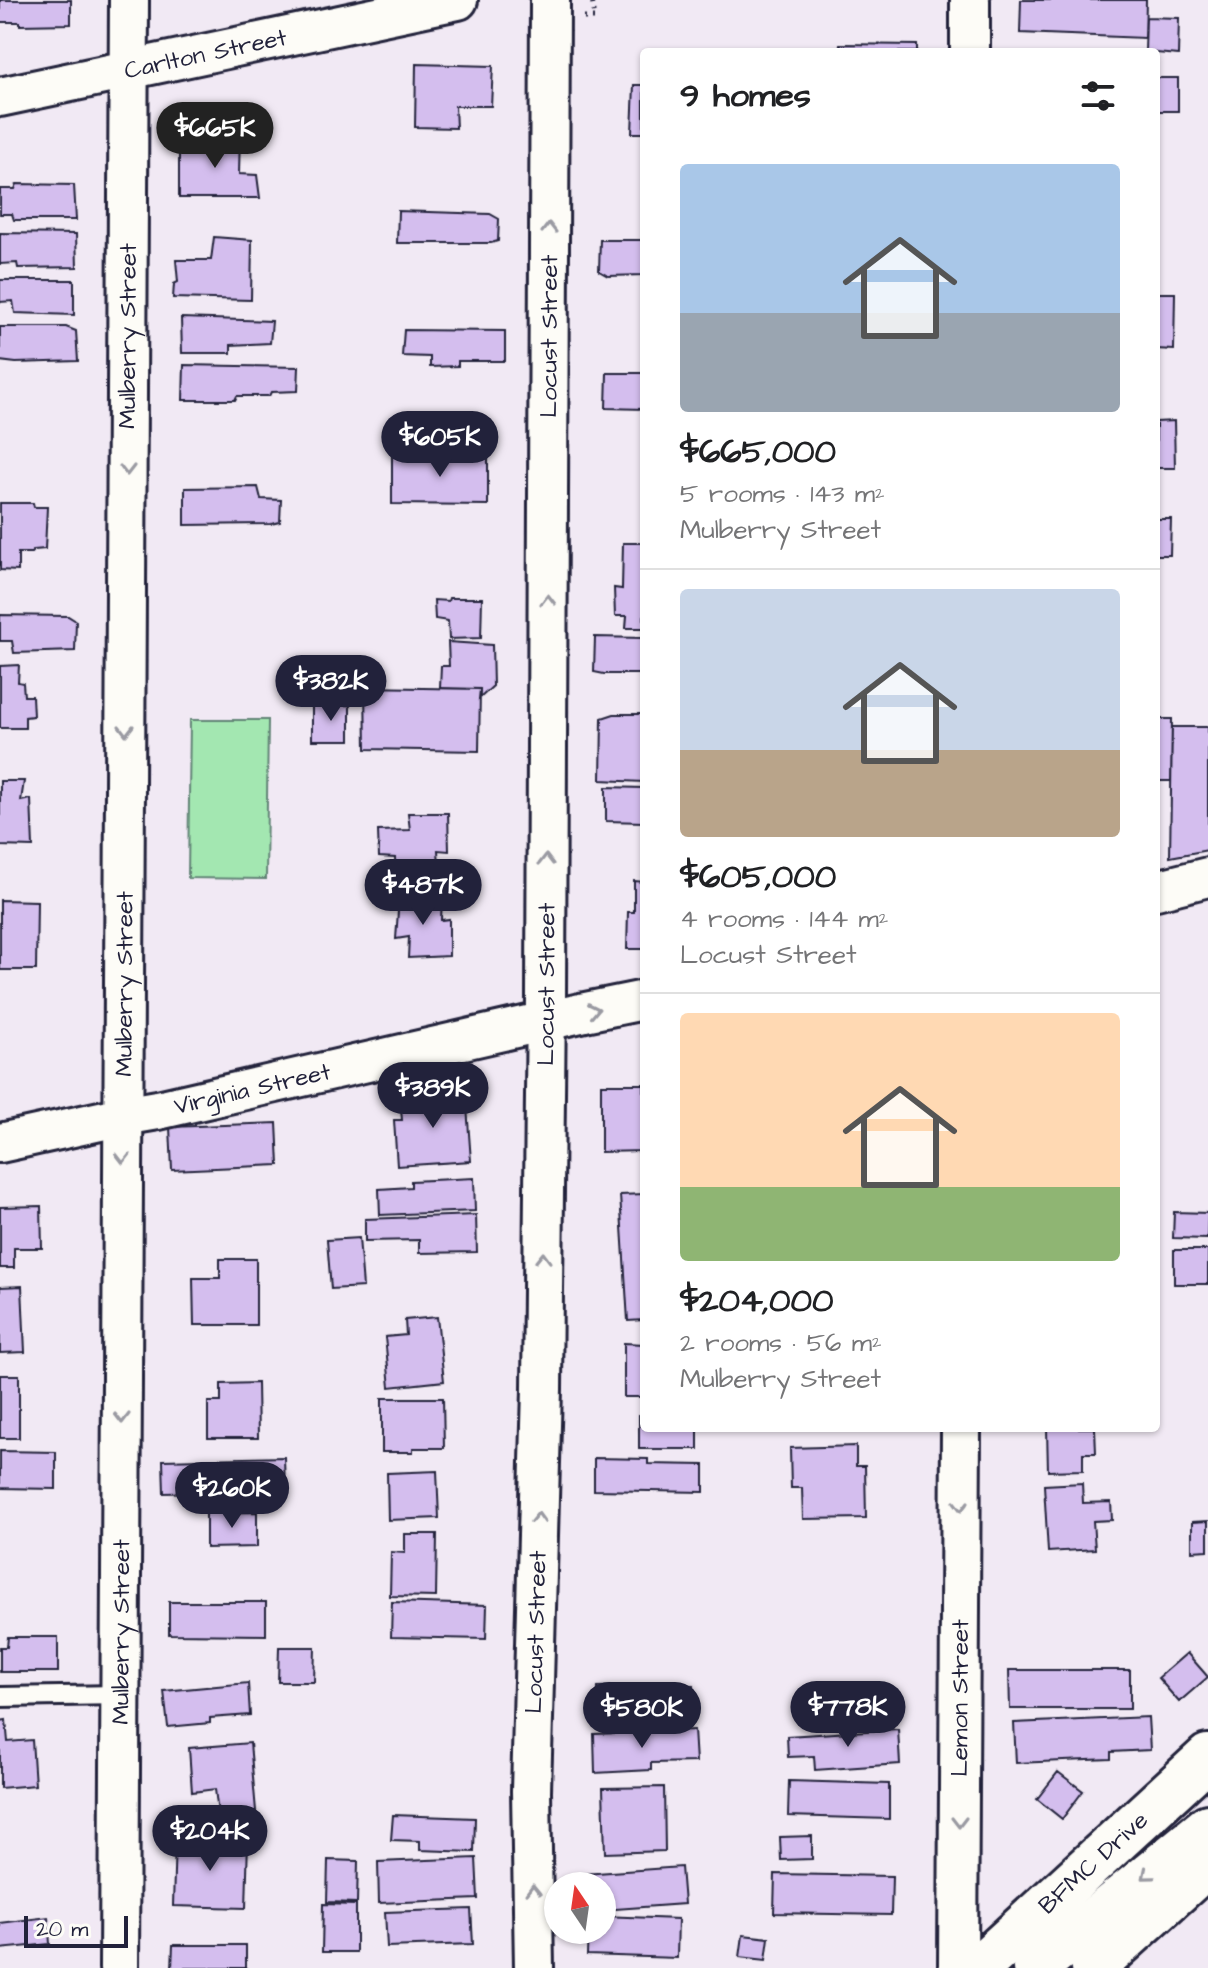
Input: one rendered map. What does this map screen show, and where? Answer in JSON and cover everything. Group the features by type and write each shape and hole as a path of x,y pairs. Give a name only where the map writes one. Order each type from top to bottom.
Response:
{"main road":[{"name":"BFMC Drive","path":"978,1968 1208,1757"},
{"path":"1035,1968 1208,1827"},
{"path":"1093,1968 1208,1864"}],"street":[{"name":"Mulberry Street","path":"119,1968 129,0"},
{"name":"Carlton Street","path":"0,97 458,0"},
{"name":"Locust Street","path":"534,1968 531,1791 542,1389 550,0"},
{"path":"970,0 970,48"},
{"path":"1160,889 1208,877"},
{"name":"Virginia Street","path":"0,1143 640,1001"},
{"name":"Lemon Street","path":"958,1968 961,1432"}],"lane":[{"path":"0,1697 120,1695"}],"path":[{"path":"592,0 595,18"}],"green space":[{"path":"190,720 268,720 266,879 188,878"}],"building":[{"path":"0,0 71,0 71,24 20,25 20,22 0,22"},
{"path":"1021,0 1146,0 1145,38 1020,33"},
{"path":"1146,17 1179,18 1178,55 1160,53 1160,48 1145,48"},
{"path":"840,44 917,45 917,48 840,48"},
{"path":"416,64 493,66 491,106 455,106 456,128 415,127"},
{"path":"1160,78 1178,78 1178,111 1160,111"},
{"path":"634,85 640,85 640,133 632,133"},
{"path":"199,132 240,134 239,174 257,175 260,198 179,198 179,151 199,151"},
{"path":"17,184 74,185 76,220 14,220 12,214 0,214 0,189 15,189"},
{"path":"398,211 490,214 499,219 498,241 397,243"},
{"path":"0,233 76,234 77,267 18,268 17,263 0,264"},
{"path":"214,237 252,240 251,300 173,298 174,284 178,282 176,260 211,260"},
{"path":"600,240 640,240 640,275 608,276 599,271"},
{"path":"0,280 74,280 74,315 15,313 13,301 0,302"},
{"path":"1160,293 1175,293 1174,350 1160,349"},
{"path":"181,318 272,321 270,343 231,345 231,353 182,353"},
{"path":"0,327 66,327 76,331 78,361 0,361"},
{"path":"404,330 505,331 505,361 458,361 458,366 430,367 430,357 402,356"},
{"path":"184,365 299,367 298,391 271,392 269,396 237,396 235,400 183,400"},
{"path":"607,373 640,373 640,409 606,408"},
{"path":"1174,421 1175,468 1160,468 1160,422"},
{"path":"392,453 488,453 488,505 392,504"},
{"path":"258,487 261,499 281,500 280,522 185,525 185,488"},
{"path":"0,503 33,503 34,507 47,507 45,549 18,553 18,571 0,570"},
{"path":"1160,519 1171,519 1170,555 1160,555"},
{"path":"623,543 640,543 640,628 626,628 627,616 615,616 614,588 622,589"},
{"path":"449,598 482,598 481,638 449,639 448,621 435,619 434,600 448,601"},
{"path":"0,615 68,616 76,621 75,651 14,653 12,641 0,641"},
{"path":"595,637 640,638 640,674 594,672"},
{"path":"448,642 492,645 493,686 479,699 480,689 440,688 441,666 449,666"},
{"path":"19,665 18,682 23,683 24,696 32,696 33,716 25,717 25,728 0,728 0,666"},
{"path":"365,687 480,689 479,751 366,749"},
{"path":"350,705 350,740 312,740 312,706"},
{"path":"614,714 640,714 640,782 601,780 602,718"},
{"path":"1160,719 1172,719 1171,781 1160,781"},
{"path":"1172,727 1208,727 1208,850 1170,857"},
{"path":"0,781 24,781 21,801 31,799 33,847 0,846"},
{"path":"606,787 640,788 640,822 606,821"},
{"path":"408,813 448,813 449,851 438,850 440,879 396,876 395,858 379,857 378,831 410,830"},
{"path":"634,881 640,882 640,949 627,949 628,912 634,912"},
{"path":"399,897 442,897 441,920 449,919 449,956 408,958 409,937 396,939"},
{"path":"0,900 37,901 36,970 0,970"},
{"path":"601,1084 640,1084 640,1151 601,1152"},
{"path":"466,1093 471,1161 397,1166 394,1120 402,1120 400,1098"},
{"path":"277,1123 279,1165 172,1170 170,1127"},
{"path":"474,1178 475,1211 380,1215 379,1189 411,1187 411,1181"},
{"path":"640,1194 640,1320 628,1321 620,1195"},
{"path":"41,1206 42,1248 14,1248 14,1268 0,1268 0,1207"},
{"path":"1174,1212 1208,1213 1207,1239 1173,1238"},
{"path":"476,1215 477,1252 419,1253 419,1240 365,1241 365,1219"},
{"path":"359,1238 363,1287 331,1289 327,1240"},
{"path":"1174,1250 1208,1250 1208,1284 1174,1284"},
{"path":"220,1259 256,1259 256,1325 194,1325 193,1278 220,1278"},
{"path":"22,1286 25,1352 0,1353 0,1287"},
{"path":"437,1317 444,1381 390,1387 385,1337 406,1335 405,1320"},
{"path":"624,1343 640,1344 640,1397 624,1397"},
{"path":"0,1375 19,1375 19,1438 0,1438"},
{"path":"257,1383 258,1438 208,1438 208,1402 221,1402 221,1384"},
{"path":"382,1398 443,1398 444,1448 382,1452"},
{"path":"639,1415 640,1432 698,1432 698,1449 639,1449"},
{"path":"1047,1432 1095,1432 1096,1453 1083,1453 1083,1470 1048,1471"},
{"path":"856,1446 856,1466 865,1466 866,1518 803,1519 802,1488 791,1488 790,1448"},
{"path":"0,1451 56,1452 56,1489 0,1488"},
{"path":"284,1457 285,1490 164,1493 163,1460"},
{"path":"594,1458 648,1459 648,1464 704,1465 704,1492 594,1490"},
{"path":"437,1471 439,1518 388,1520 387,1473"},
{"path":"1082,1483 1083,1503 1111,1502 1112,1520 1093,1521 1095,1549 1048,1552 1044,1485"},
{"path":"257,1512 257,1547 206,1548 206,1513"},
{"path":"1208,1521 1208,1550 1192,1551 1192,1522"},
{"path":"405,1534 437,1534 436,1597 390,1596 391,1552 405,1553"},
{"path":"169,1602 266,1602 266,1635 169,1634"},
{"path":"392,1602 487,1605 486,1639 391,1637"},
{"path":"8,1637 58,1637 58,1672 0,1672 0,1647 7,1647"},
{"path":"279,1647 315,1647 314,1682 278,1682"},
{"path":"1187,1653 1208,1677 1179,1702 1158,1678"},
{"path":"1009,1670 1130,1670 1130,1709 1010,1709"},
{"path":"248,1683 250,1715 210,1718 210,1723 168,1727 164,1691"},
{"path":"694,1685 694,1713 651,1714 652,1727 598,1728 598,1687"},
{"path":"1148,1717 1150,1750 1111,1752 1111,1759 1016,1763 1014,1723"},
{"path":"6,1720 8,1742 32,1740 35,1785 0,1788 0,1721"},
{"path":"898,1729 900,1764 815,1770 814,1756 788,1757 787,1736"},
{"path":"694,1730 696,1762 651,1763 651,1770 595,1773 594,1734"},
{"path":"250,1743 256,1811 218,1814 215,1789 192,1792 189,1748"},
{"path":"1058,1772 1083,1791 1062,1819 1037,1799"},
{"path":"789,1781 889,1784 889,1819 788,1816"},
{"path":"664,1787 665,1851 605,1853 603,1788"},
{"path":"393,1815 475,1818 474,1852 420,1850 420,1841 391,1840"},
{"path":"812,1836 812,1859 781,1860 780,1837"},
{"path":"175,1838 248,1840 246,1908 173,1906"},
{"path":"476,1858 478,1899 379,1903 378,1862"},
{"path":"328,1860 358,1861 357,1903 327,1902"},
{"path":"681,1867 684,1904 616,1909 616,1872 611,1872"},
{"path":"775,1874 892,1876 891,1915 774,1913"},
{"path":"323,1904 356,1905 356,1952 322,1952"},
{"path":"471,1909 473,1944 387,1947 385,1912"},
{"path":"48,1917 50,1944 0,1949 0,1923"},
{"path":"616,1917 678,1919 677,1958 587,1955 587,1944 616,1944"},
{"path":"743,1935 769,1938 766,1960 740,1957"},
{"path":"173,1945 246,1945 246,1968 172,1968"}]}
